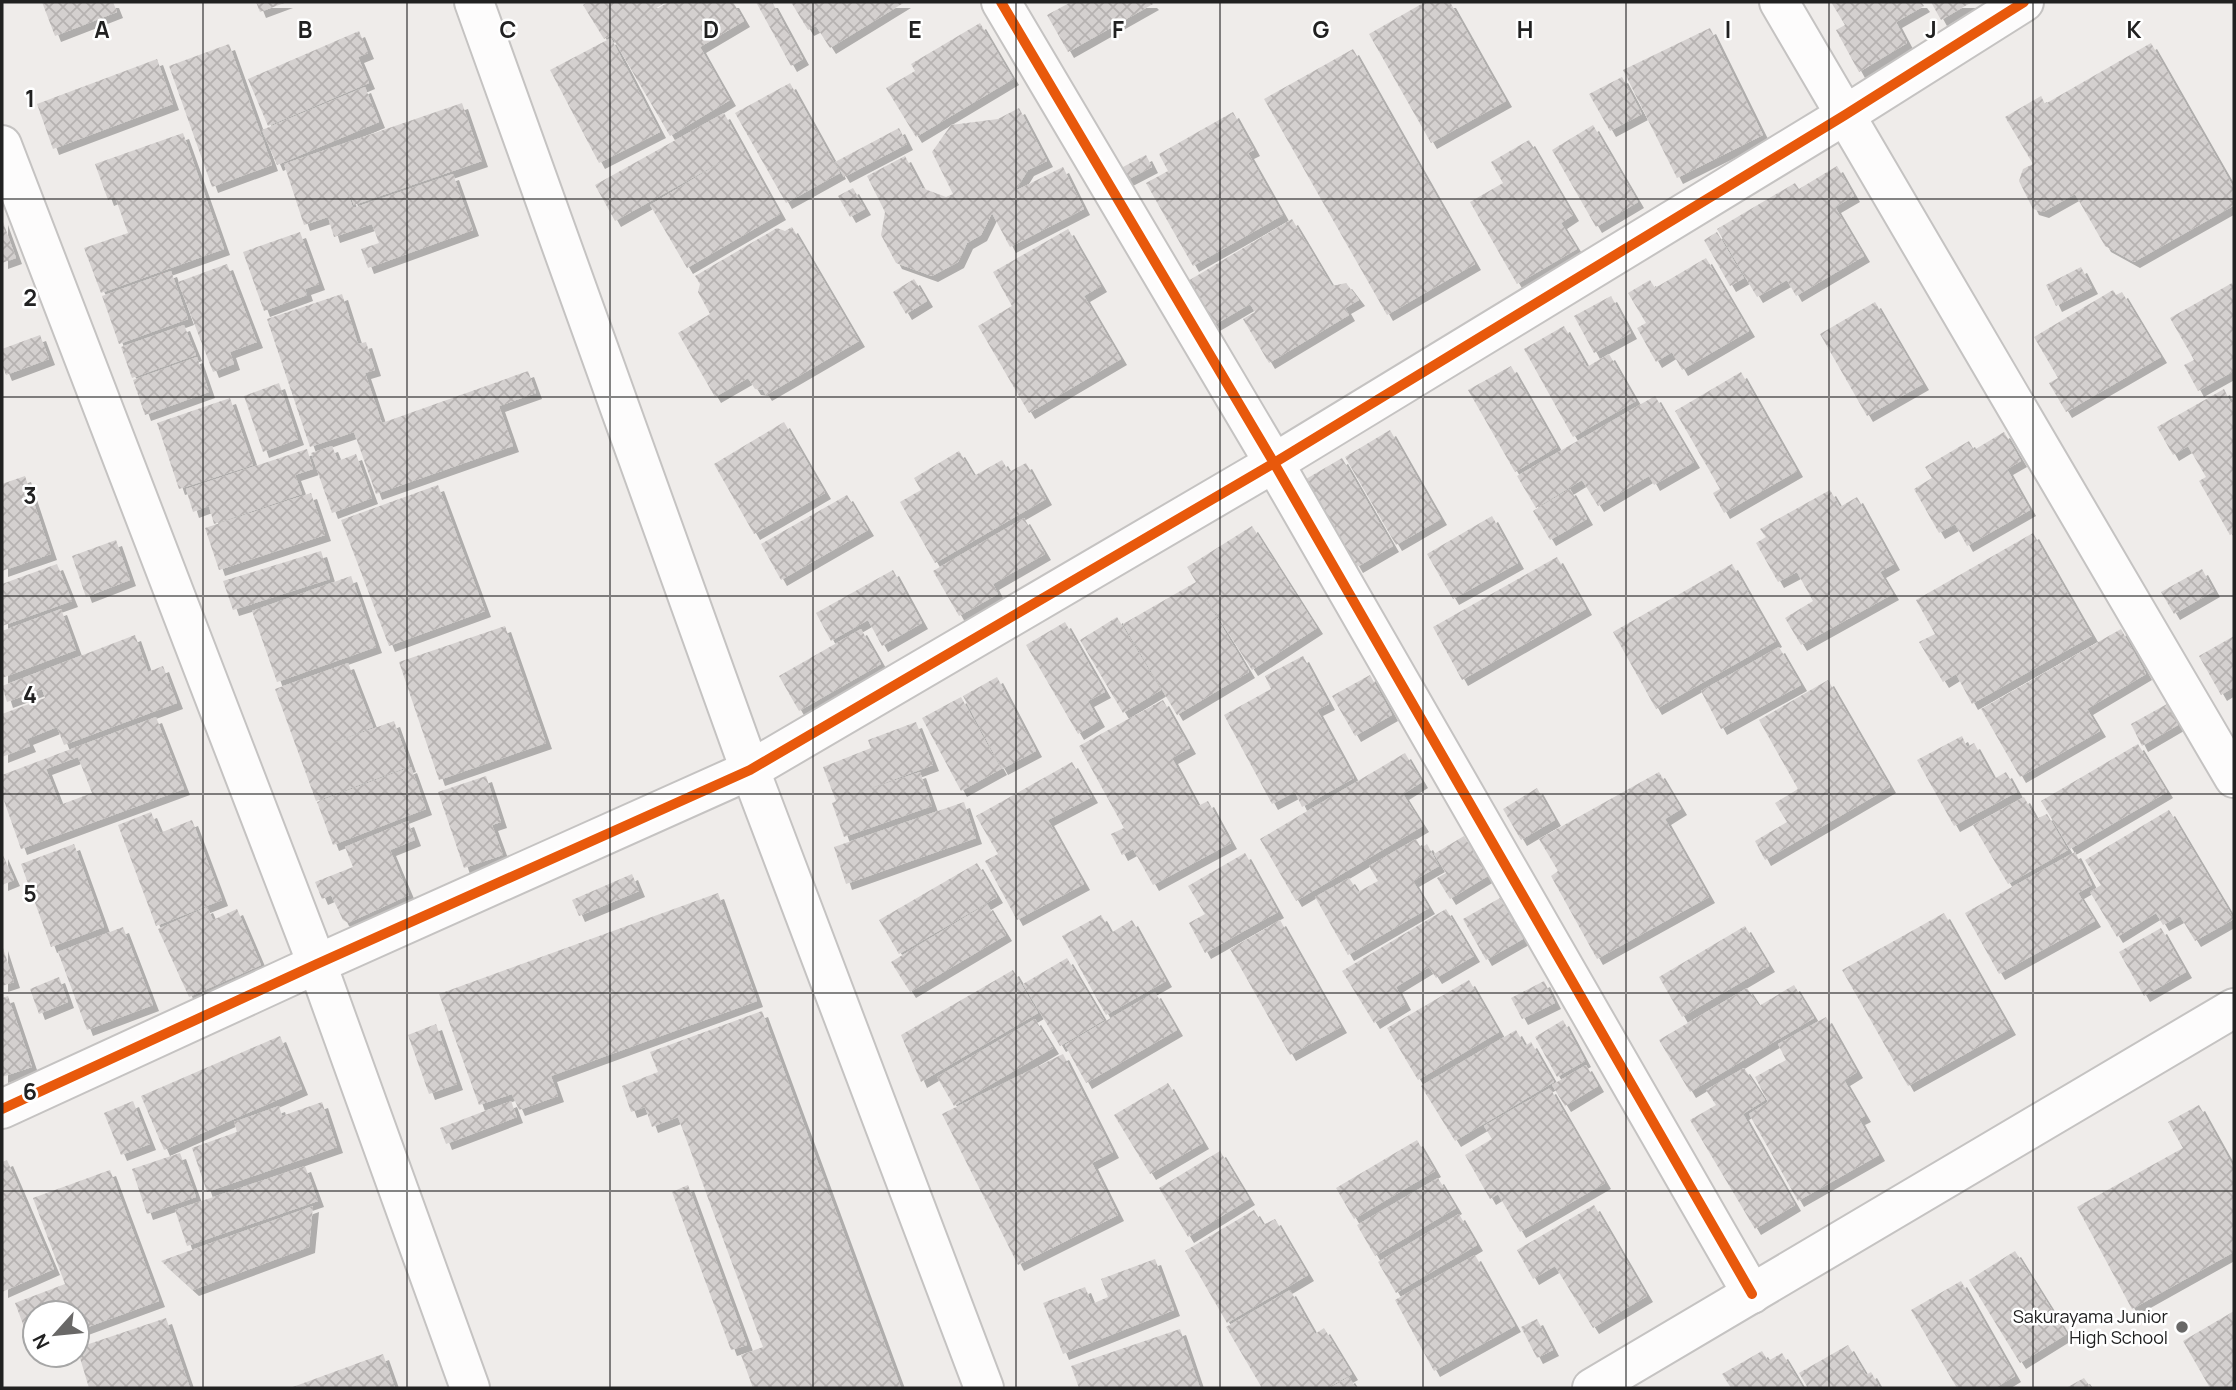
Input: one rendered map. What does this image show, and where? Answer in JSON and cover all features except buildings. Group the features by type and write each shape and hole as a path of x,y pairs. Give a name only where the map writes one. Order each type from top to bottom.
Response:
{"street":[{"path":"474,2 750,770 984,1388"},
{"path":"1001,2 1274,463 1752,1294"},
{"path":"1779,2 2234,778"},
{"path":"2,1109 750,770 1274,463 1845,115 2024,2"},
{"path":"2,145 317,964 470,1388"},
{"path":"1592,1388 2234,1008"}],"cycle path":[{"path":"1001,2 1274,463 1752,1294"},
{"path":"2,1109 750,770 1274,463 1845,115 2024,2"}],"place":[{"name":"Sakurayama Junior High School","path":"2182,1327"}]}
